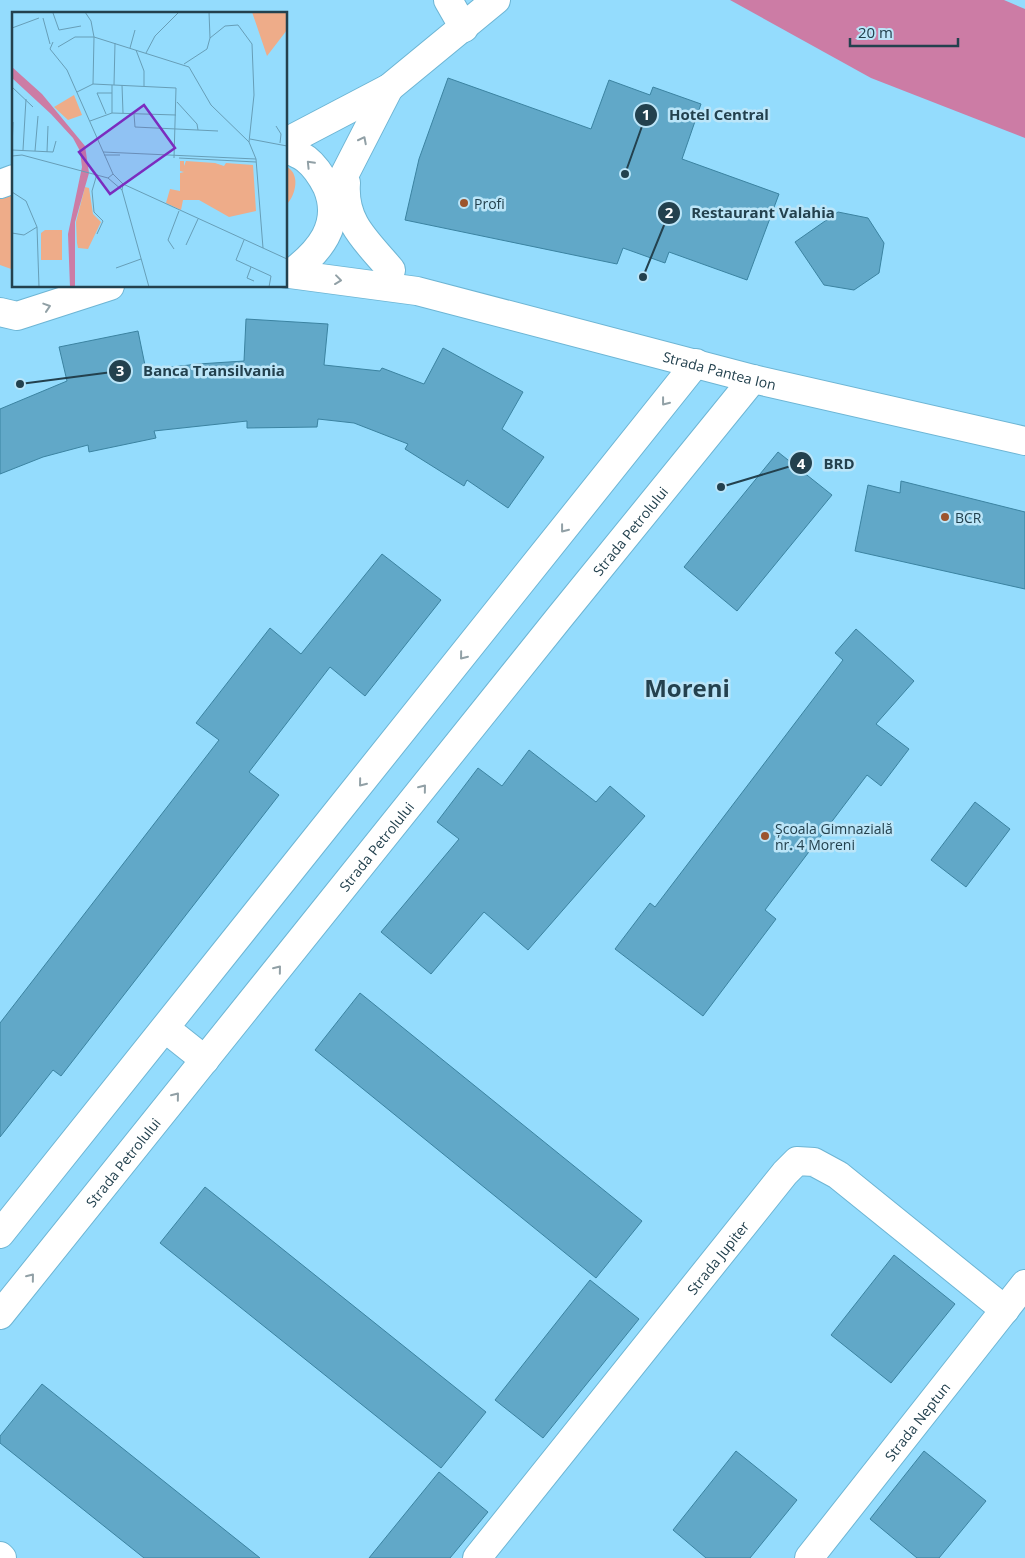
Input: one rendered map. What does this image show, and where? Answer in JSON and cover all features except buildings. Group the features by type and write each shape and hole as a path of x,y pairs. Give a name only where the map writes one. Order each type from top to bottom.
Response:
{"street":[{"path":"448,0 464,28"},
{"path":"288,141 389,88 496,0"},
{"path":"288,274 309,260 325,238 332,211 350,166 389,88"},
{"path":"288,149 307,160 322,178 332,211"},
{"path":"350,166 346,185 346,201 351,219 391,270"},
{"path":"0,172 12,176"},
{"path":"0,184 12,178"},
{"name":"Strada Pantea Ion","path":"332,211 391,270 418,291"},
{"name":"Strada Pantea Ion","path":"288,274 418,291 753,379 1025,441"},
{"path":"6,318 104,288"},
{"path":"0,1234 166,1029 696,363"},
{"name":"Strada Petrolului","path":"0,1315 558,618 753,379"},
{"path":"166,1029 205,1060"},
{"name":"Strada Jupiter","path":"477,1558 784,1172 797,1161 814,1162 838,1175 1005,1310"},
{"name":"Strada Neptun","path":"809,1558 1025,1284"}],"shaded area":[{"path":"730,0 1004,0 1025,9 1025,138 871,78"},
{"path":"288,168 293,172 295,179 293,195 289,202"},
{"path":"12,195 12,269 0,265 0,196"}],"place":[{"name":"Hotel Central","path":"625,174"},
{"name":"Profi","path":"464,203"},
{"name":"Restaurant Valahia","path":"643,277"},
{"name":"Banca Transilvania","path":"20,384"},
{"name":"BRD","path":"721,487"},
{"name":"BCR","path":"945,517"},
{"name":"Școala Gimnazială nr. 4 Moreni","path":"765,836"}],"district":[{"name":"Moreni","path":"687,687"}]}
